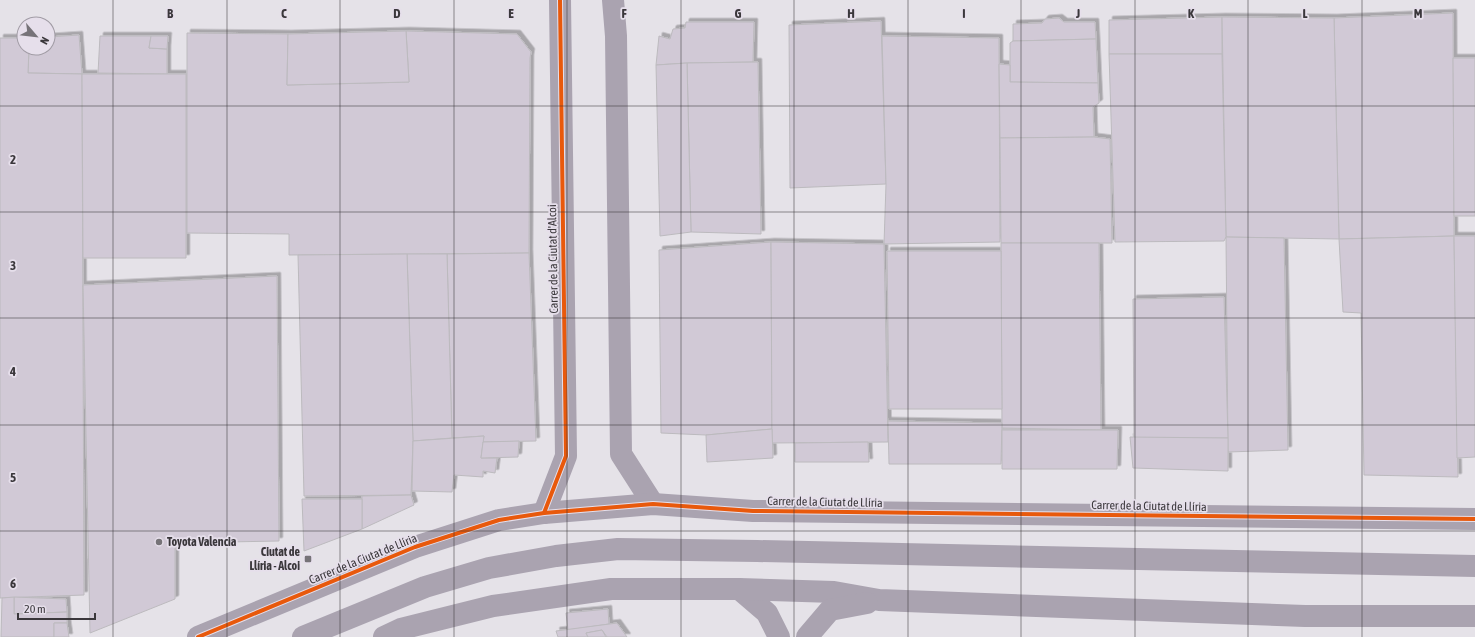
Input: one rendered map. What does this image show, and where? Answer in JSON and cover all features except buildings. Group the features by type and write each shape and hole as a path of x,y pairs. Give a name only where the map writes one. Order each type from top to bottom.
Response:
{"street":[{"name":"Carrer de la Ciutat d'Alcoi","path":"544,513 566,456 560,0"},
{"path":"613,0 616,36 621,454 652,504"},
{"name":"Carrer de la Ciutat de Llíria","path":"198,637 415,547 499,520 544,513 652,504 753,511 1475,519"},
{"path":"303,637 425,587 490,568 556,556 618,550 757,551 1475,566"},
{"path":"384,637 401,630 493,606 611,589 739,589 834,592 879,600 1305,616 1475,616"},
{"path":"739,589 767,613 779,637"},
{"path":"807,637 830,610 879,600"}],"cycle path":[{"path":"544,513 566,456 560,0"},
{"path":"198,637 415,547 499,520 544,513 653,504 753,511 1475,519"}],"place":[{"name":"Toyota Valencia","path":"159,542"},
{"name":"Ciutat de Llíria - Alcoi","path":"308,559"}]}
